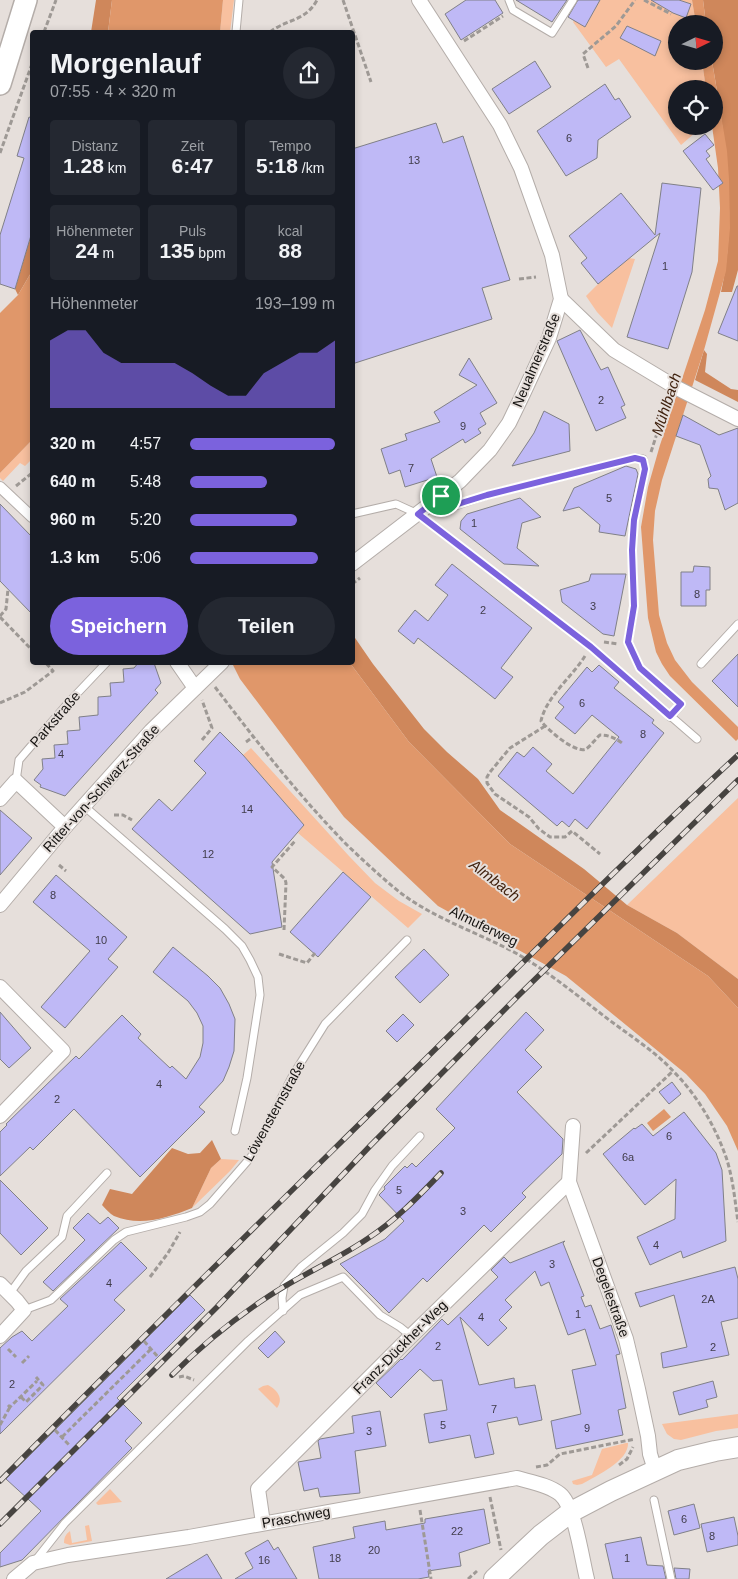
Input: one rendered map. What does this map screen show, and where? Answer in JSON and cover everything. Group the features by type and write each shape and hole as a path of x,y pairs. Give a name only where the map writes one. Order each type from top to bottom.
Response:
{"main road":[{"path":"0,84 26,0"},
{"path":"494,1579 540,1535 571,1512 678,1460 738,1447"}],"street":[{"name":"Neualmerstraße","path":"355,562 441,496 490,450 509,423 548,338 561,299 552,255 521,168 500,125 419,0"},
{"path":"561,299 614,350 677,388 738,419"},
{"path":"0,488 30,515"},
{"path":"179,665 198,694"},
{"path":"207,676 219,665"},
{"name":"Ritter-von-Schwarz-Straße","path":"0,905 65,827 151,730 198,694 207,676"},
{"path":"0,799 16,782 65,827"},
{"path":"0,987 63,1051 0,1116"},
{"name":"Degelestraße","path":"573,1126 569,1182 626,1339 655,1470"},
{"name":"Franz-Dückher-Weg","path":"263,1524 258,1489 569,1182"},
{"path":"5,1288 24,1310"},
{"name":"Löwensternstraße","path":"0,1336 24,1310"},
{"name":"Praschweg","path":"14,1579 33,1563 517,1478 548,1487 560,1494 571,1512"},
{"path":"571,1512 587,1579"}],"lane":[{"path":"236,30 239,0"},
{"path":"509,0 513,10 552,33 573,0"},
{"path":"441,496 458,504 635,458 643,460 645,469 634,520 632,550 634,606 628,642 640,668 681,704 670,716"},
{"path":"355,513 396,504 418,514 591,647 697,740"},
{"path":"701,664 738,624"},
{"name":"Parkstraße","path":"16,782 19,760 104,665"},
{"name":"Löwensternstraße","path":"84,806 226,929 242,946 254,968 258,977 260,995 247,1078 234,1131"},
{"name":"Löwensternstraße","path":"24,1310 51,1300 114,1240 126,1232 186,1217 200,1212 210,1204 251,1157 293,1075 325,1024 407,940"},
{"path":"283,1312 282,1298 284,1286 300,1267 343,1233 362,1214 375,1190 392,1166 420,1136"},
{"path":"5,1288 62,1237 67,1216 107,1173"},
{"path":"33,1563 65,1524 248,1341 300,1295 343,1277 380,1315 411,1336"},
{"path":"654,1500 671,1579"}],"path":[{"path":"45,30 56,0"},
{"path":"273,30 306,15 314,7 317,0"},
{"path":"343,0 353,30"},
{"path":"588,68 583,54 616,26 635,0"},
{"path":"644,0 671,14"},
{"path":"452,50 513,10"},
{"path":"355,35 371,82"},
{"path":"0,153 30,70"},
{"path":"519,279 536,277"},
{"path":"8,589 6,609 0,616 30,648"},
{"path":"622,743 613,737 600,735 586,748 580,750 572,747 541,721 543,710 548,702 597,641 620,644 628,642"},
{"path":"0,703 25,692 45,678 53,671 48,665"},
{"name":"Almuferweg","path":"207,676 253,737 324,821 365,862 402,894 433,913 512,951 534,964 564,985 673,1071 691,1092 710,1122 726,1158 731,1176 738,1222"},
{"path":"198,694 212,728 202,740"},
{"path":"545,726 510,748 490,772 487,777 487,783 494,794 520,810 529,817 539,830 550,837 565,837 572,831 600,854"},
{"path":"246,742 253,737"},
{"path":"112,816 123,814 132,820"},
{"path":"284,930 286,883 285,879 272,867 296,840"},
{"path":"59,865 66,871"},
{"path":"279,954 307,963 315,954"},
{"path":"569,1182 586,1153 673,1071"},
{"path":"150,1277 172,1246 186,1217"},
{"path":"144,1341 158,1357"},
{"path":"8,1349 16,1357"},
{"path":"62,1438 151,1349"},
{"path":"22,1363 29,1356"},
{"path":"0,1425 9,1406 21,1397 36,1379 43,1385 26,1402 21,1397"},
{"path":"55,1430 70,1446"},
{"path":"488,1483 501,1550"},
{"path":"418,1495 431,1579"}],"shaded area":[{"path":"96,0 112,0 108,30 91,30"},
{"path":"223,0 234,0 230,30 220,30"},
{"path":"587,0 692,0 694,15 668,15 668,70 703,70 705,80 668,80 668,127 619,59 606,67 573,22"},
{"path":"703,0 738,0 738,270 732,292 721,292 729,234 729,205 723,134 723,80 715,80 713,70 723,70 723,15 705,15"},
{"path":"674,135 693,135 681,145"},
{"path":"30,239 30,274 18,295 15,289"},
{"path":"629,258 635,259 612,328 597,312 586,296"},
{"path":"704,350 707,354 705,372 731,389 738,390 738,402 695,380"},
{"path":"30,442 30,461 25,466 20,463 3,481 0,478 0,473"},
{"path":"355,638 424,729 478,779 500,810 584,869 627,905 677,933 738,979 738,1008 708,976 510,844 409,742 351,665 355,665"},
{"path":"251,748 375,883 399,901 422,914 408,928 298,833 304,825 243,755"},
{"path":"738,798 738,979 677,933 627,905"},
{"path":"212,1140 221,1159 211,1168 192,1208 163,1218 134,1221 114,1216 102,1205 110,1189 132,1194 172,1148 188,1154 200,1153"},
{"path":"221,1159 239,1160 192,1208 211,1168"},
{"path":"268,1385 274,1389 280,1398 277,1408 258,1389"},
{"path":"738,1414 738,1428 716,1431 681,1440 674,1439 667,1434 662,1424"},
{"path":"628,1443 627,1450 618,1462 582,1484 573,1484 572,1481 592,1475 602,1449"},
{"path":"110,1489 122,1502 98,1505 96,1503"},
{"path":"89,1525 92,1541 70,1545 64,1543 64,1539 70,1531 72,1543 87,1540 85,1526"}],"water":[{"path":"112,0 223,0 220,30 108,30"},
{"path":"692,0 703,0 705,15 694,15"},
{"path":"703,70 714,70 715,80 705,80"},
{"path":"723,127 729,179 730,228 726,271 704,350 662,480 655,511 653,540 659,615 667,643 675,660 692,682 738,727 738,739 736,741 670,676 656,652 648,618 641,527 648,487 660,445 705,310 718,261 720,208 718,168 713,135 723,135"},
{"path":"30,274 30,442 0,473 0,313 18,295"},
{"name":"Almbach","path":"233,665 351,665 409,742 510,844 708,976 738,1008 738,1151 727,1126 705,1094 686,1074 566,976 438,906 344,817 240,679"},
{"path":"664,1109 671,1117 653,1131 647,1123"}],"building":[{"path":"466,0 495,0 503,13 461,40 445,14"},
{"path":"516,0 567,0 552,22"},
{"path":"578,0 600,0 585,27 568,17"},
{"path":"651,0 679,0 691,4 687,15 673,13"},
{"path":"627,26 661,41 655,56 620,38"},
{"path":"535,61 551,87 509,114 492,89"},
{"path":"605,84 615,100 619,98 631,117 598,140 597,158 566,176 537,131"},
{"path":"29,117 30,239 15,289 0,284 0,235 24,158 17,156"},
{"path":"436,123 443,143 463,136 510,280 482,288 492,319 355,363 355,148"},
{"path":"706,135 714,145 706,151 710,156 706,159 723,183 713,190 683,151"},
{"path":"662,183 701,188 692,272 668,349 627,337 660,233 598,284 581,263 587,258 569,236 621,193 655,235"},
{"path":"738,286 738,341 718,333"},
{"path":"580,330 601,370 608,367 625,405 621,407 626,418 596,431 557,341"},
{"path":"469,358 497,403 480,413 486,424 478,429 481,433 465,443 463,439 431,459 437,477 405,487 400,470 389,474 381,449 407,440 405,434 440,422 434,412 477,385 459,375"},
{"path":"544,411 569,424 570,451 512,466 534,433"},
{"path":"683,415 719,435 738,428 738,503 725,510 718,489 709,488 708,479 711,476 700,445 676,436"},
{"path":"626,466 636,469 638,474 625,536 599,532 600,525 579,507 563,511 574,488"},
{"path":"520,498 541,517 522,523 517,548 539,566 504,564 460,529 461,521 467,514"},
{"path":"0,504 30,535 30,612 0,581"},
{"path":"452,564 532,628 501,668 513,677 495,699 418,638 414,644 398,631 415,610 428,621 448,595 435,585"},
{"path":"694,566 710,567 710,590 706,590 706,606 681,606 681,572 693,572"},
{"path":"591,574 626,574 614,636 603,634 562,602 560,590 589,581"},
{"path":"738,654 738,707 712,681"},
{"path":"136,665 155,665 161,683 155,690 158,693 65,796 40,787 41,785 34,780 43,769 42,759 55,758 54,745 68,744 67,731 80,730 79,717 98,715 98,697 111,696 110,683 124,682 123,669 134,668"},
{"path":"599,665 619,682 614,688 654,720 652,723 664,733 587,829 575,819 569,827 562,821 557,826 498,776 517,752 524,757 533,747 552,764 546,771 573,794 619,737 592,715 575,734 555,718 564,707 558,702 587,667 592,672"},
{"path":"220,732 243,755 304,825 272,862 282,927 250,934 132,829 159,799 172,811 206,773 194,761"},
{"path":"0,810 32,838 0,875"},
{"path":"343,872 371,897 318,957 290,932"},
{"path":"56,875 127,937 108,959 118,967 65,1028 41,1007 90,951 33,902"},
{"path":"173,947 220,988 235,1019 234,1051 229,1067 223,1081 199,1107 205,1112 140,1177 74,1109 33,1150 30,1147 0,1176 0,1132 6,1124 76,1056 79,1059 122,1015 141,1034 138,1038 170,1068 172,1066 186,1079 200,1057 203,1043 203,1026 197,1013 188,1001 153,972"},
{"path":"424,949 449,975 420,1003 395,977"},
{"path":"0,1012 31,1048 9,1068 0,1059"},
{"path":"526,1012 544,1030 525,1050 542,1067 517,1092 563,1139 562,1154 522,1193 526,1197 491,1232 484,1225 427,1282 423,1278 389,1313 340,1264 385,1239 404,1221 379,1195 385,1189 384,1187 405,1166 407,1168 412,1163 416,1167 455,1128 436,1109"},
{"path":"403,1014 414,1025 397,1042 386,1031"},
{"path":"672,1082 681,1094 669,1104 659,1092"},
{"path":"684,1112 716,1153 722,1170 726,1241 683,1258 681,1251 650,1265 637,1237 675,1219 676,1179 645,1205 603,1154 634,1128 642,1124 653,1136"},
{"path":"0,1180 48,1228 21,1255 0,1233"},
{"path":"88,1213 100,1224 108,1217 119,1228 53,1291 43,1282 85,1240 73,1228"},
{"path":"565,1241 563,1243 584,1296 581,1297 585,1307 591,1305 600,1329 611,1325 620,1354 616,1355 626,1408 618,1410 623,1435 556,1449 551,1421 581,1414 572,1370 596,1365 585,1329 568,1335 549,1282 541,1286 535,1271 505,1300 512,1307 499,1320 507,1328 488,1346 460,1317 479,1385 514,1378 515,1388 535,1385 542,1420 519,1425 517,1417 487,1423 494,1454 475,1458 470,1435 429,1443 424,1414 447,1410 442,1380 433,1381 420,1369 391,1398 376,1383 402,1360 442,1319 448,1325 498,1277 491,1270 504,1257 510,1263"},
{"path":"121,1242 147,1268 114,1300 125,1310 0,1434 0,1348 22,1331 32,1341 68,1306 60,1299"},
{"path":"735,1267 738,1279 738,1318 721,1322 729,1355 663,1368 661,1353 687,1347 674,1295 640,1307 635,1293"},
{"path":"190,1295 205,1310 117,1398 142,1423 125,1441 132,1448 22,1560 0,1567 0,1553 41,1511 6,1479"},
{"path":"275,1331 285,1342 268,1358 258,1348"},
{"path":"713,1381 717,1397 706,1400 708,1407 679,1415 673,1392"},
{"path":"380,1411 386,1446 355,1451 360,1493 320,1497 318,1488 304,1491 298,1462 321,1458 318,1441 320,1439 354,1433 352,1416"},
{"path":"694,1504 700,1528 674,1535 668,1511"},
{"path":"484,1509 490,1543 459,1553 461,1566 428,1571 429,1577 418,1579 319,1579 313,1547 355,1538 353,1527 385,1521 386,1530 425,1523 425,1519"},
{"path":"734,1517 738,1545 707,1552 701,1524"},
{"path":"641,1537 647,1565 663,1566 666,1579 613,1579 605,1544"},
{"path":"268,1540 274,1550 278,1547 297,1579 235,1579 253,1568 245,1553"},
{"path":"207,1554 222,1579 166,1579"},
{"path":"674,1568 690,1569 689,1579 676,1579"}],"railway":[{"path":"0,1481 565,920 738,755"},
{"path":"0,1524 217,1307 370,1146 519,995 738,780"},
{"path":"172,1375 217,1334 253,1307 278,1290 355,1247 377,1232 406,1208 441,1173"}],"route":[{"path":"635,458 643,460 645,469 634,520 632,550 634,606 628,642 640,668 681,704 670,716 591,647 418,514 441,496 458,504 635,458"}],"water label":[{"name":"Mühlbach","path":"666,404"}]}
